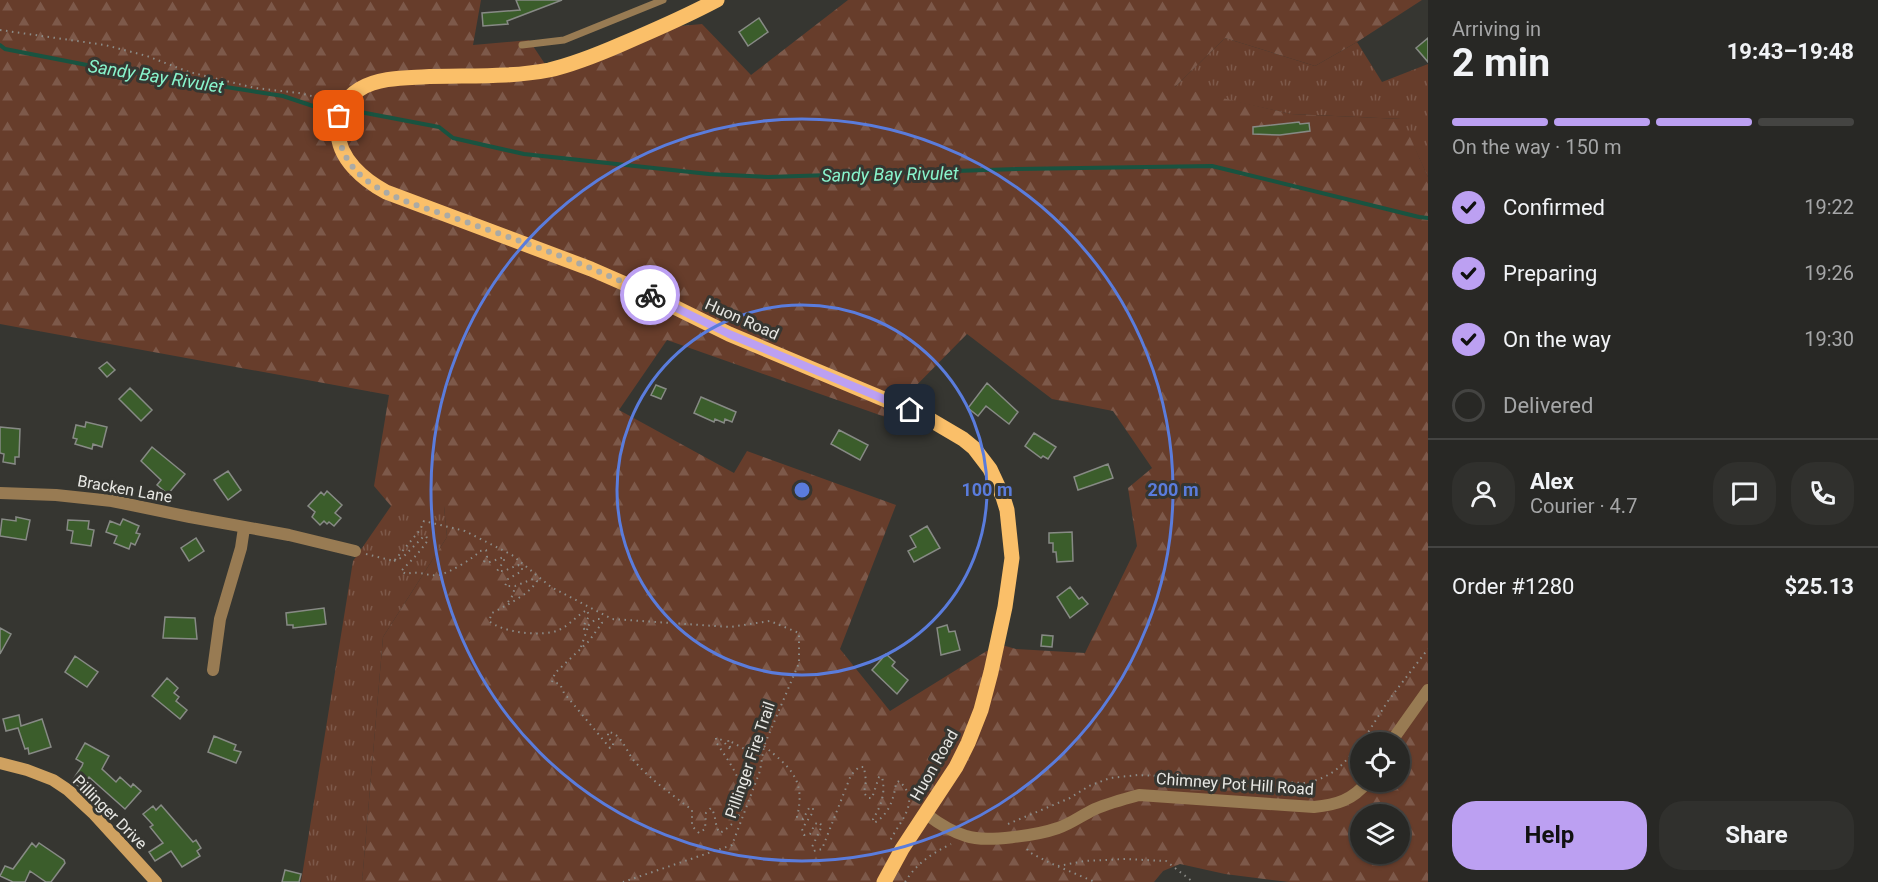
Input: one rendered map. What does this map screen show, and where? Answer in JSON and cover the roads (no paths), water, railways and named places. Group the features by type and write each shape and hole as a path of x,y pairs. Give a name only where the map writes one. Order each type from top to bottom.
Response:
{"main road":[{"name":"Huon Road","path":"717,0 659,28 576,62 549,70 386,81 362,88 344,104 338,124 339,143 356,170 375,186 407,201 591,269 729,334 924,416 953,432 974,448 990,469 1007,510 1011,539 1009,581 992,672 975,729 956,767 902,849 884,882"},
{"name":"Pillinger Drive","path":"0,762 53,780 68,790 93,813 156,882"}],"street":[{"name":"Bracken Lane","path":"0,493 86,497 289,535 355,551"},
{"path":"213,670 218,630 241,548 244,528"},
{"path":"1398,732 1428,690"},
{"name":"Chimney Pot Hill Road","path":"926,814 952,831 968,837 982,838 1019,836 1060,828 1113,802 1139,795 1330,806 1343,802 1357,792"}],"lane":[{"path":"522,45 564,40 663,0"}],"waterway":[{"name":"Sandy Bay Rivulet","path":"0,45 5,49 87,65 283,96 313,106"},
{"name":"Sandy Bay Rivulet","path":"355,111 439,127 453,138 524,154 709,174 768,177 1017,169 1212,166 1428,218"}]}
